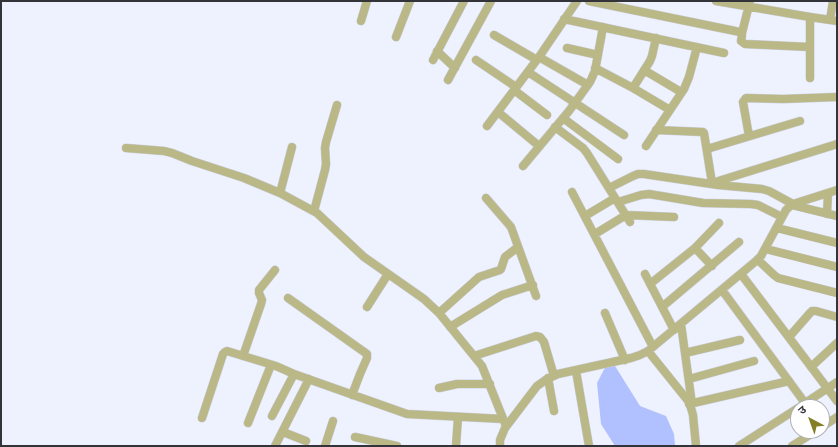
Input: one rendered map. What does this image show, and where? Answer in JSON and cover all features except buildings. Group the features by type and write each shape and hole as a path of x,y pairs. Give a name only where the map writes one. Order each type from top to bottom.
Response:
{"street":[{"path":"361,21 367,1"},
{"path":"396,37 410,1"},
{"path":"433,60 464,1"},
{"path":"448,80 491,1"},
{"path":"487,126 538,58 575,1"},
{"path":"589,1 742,33"},
{"path":"716,1 749,4 810,17 834,20 833,1"},
{"path":"749,4 741,41 745,44 810,47"},
{"path":"810,17 810,78"},
{"path":"564,19 724,53"},
{"path":"523,166 564,118 588,85 593,76 603,27"},
{"path":"494,35 588,85"},
{"path":"633,88 652,56 656,38"},
{"path":"646,146 670,110 689,77 696,47"},
{"path":"567,48 598,55"},
{"path":"437,51 454,68"},
{"path":"476,60 547,115"},
{"path":"595,68 670,110"},
{"path":"644,70 681,92"},
{"path":"528,72 624,135"},
{"path":"749,136 743,102 746,98 783,99 837,97"},
{"path":"314,211 325,170 326,142 337,105"},
{"path":"498,112 539,146"},
{"path":"564,118 618,159"},
{"path":"706,149 800,121"},
{"path":"555,127 583,148 628,218"},
{"path":"656,130 703,132 711,184"},
{"path":"711,184 837,144"},
{"path":"280,193 292,147"},
{"path":"126,148 172,153 192,162 244,178 280,193 321,216 364,257 424,300 439,313 482,366 505,422 505,428 500,440 500,446"},
{"path":"609,188 633,176 644,174 711,184 762,189 769,191 793,204 837,216"},
{"path":"505,422 537,386 551,377 625,360 640,355 651,349 758,260 766,249 786,210 793,204 837,190"},
{"path":"572,192 595,234 651,349 691,404"},
{"path":"827,214 828,193"},
{"path":"585,216 617,200 649,194 707,203 758,205 782,217"},
{"path":"486,198 511,227 536,296"},
{"path":"595,234 628,218 674,217"},
{"path":"650,284 695,248 719,223"},
{"path":"777,228 837,243"},
{"path":"662,307 739,242"},
{"path":"439,313 479,277 500,270 505,257 518,247"},
{"path":"695,248 712,266"},
{"path":"766,249 837,267"},
{"path":"758,260 778,278 837,293"},
{"path":"243,356 262,304 259,290 275,270"},
{"path":"367,307 388,274"},
{"path":"645,274 674,330"},
{"path":"741,274 837,401"},
{"path":"450,327 502,295 533,286"},
{"path":"722,290 789,381 798,399"},
{"path":"288,298 367,354 367,358 352,395"},
{"path":"789,337 812,312 816,311 837,317"},
{"path":"605,313 625,360"},
{"path":"681,324 689,379 696,446"},
{"path":"474,356 540,336 544,342 551,377 554,411"},
{"path":"685,352 740,340"},
{"path":"811,367 837,343"},
{"path":"202,418 223,352 227,352 271,365 406,414 505,422"},
{"path":"689,379 754,361"},
{"path":"248,422 271,365"},
{"path":"576,371 589,446"},
{"path":"272,416 294,374"},
{"path":"275,446 309,379"},
{"path":"691,404 789,381"},
{"path":"812,399 837,382"},
{"path":"439,388 457,384 490,384"},
{"path":"739,446 790,413"},
{"path":"456,446 458,417"},
{"path":"325,446 333,421"},
{"path":"283,432 306,441"},
{"path":"356,437 395,446"},
{"path":"792,446 803,439"}],"water":[{"path":"610,358 640,406 666,416 674,434 675,446 615,446 601,424 597,383"}]}
